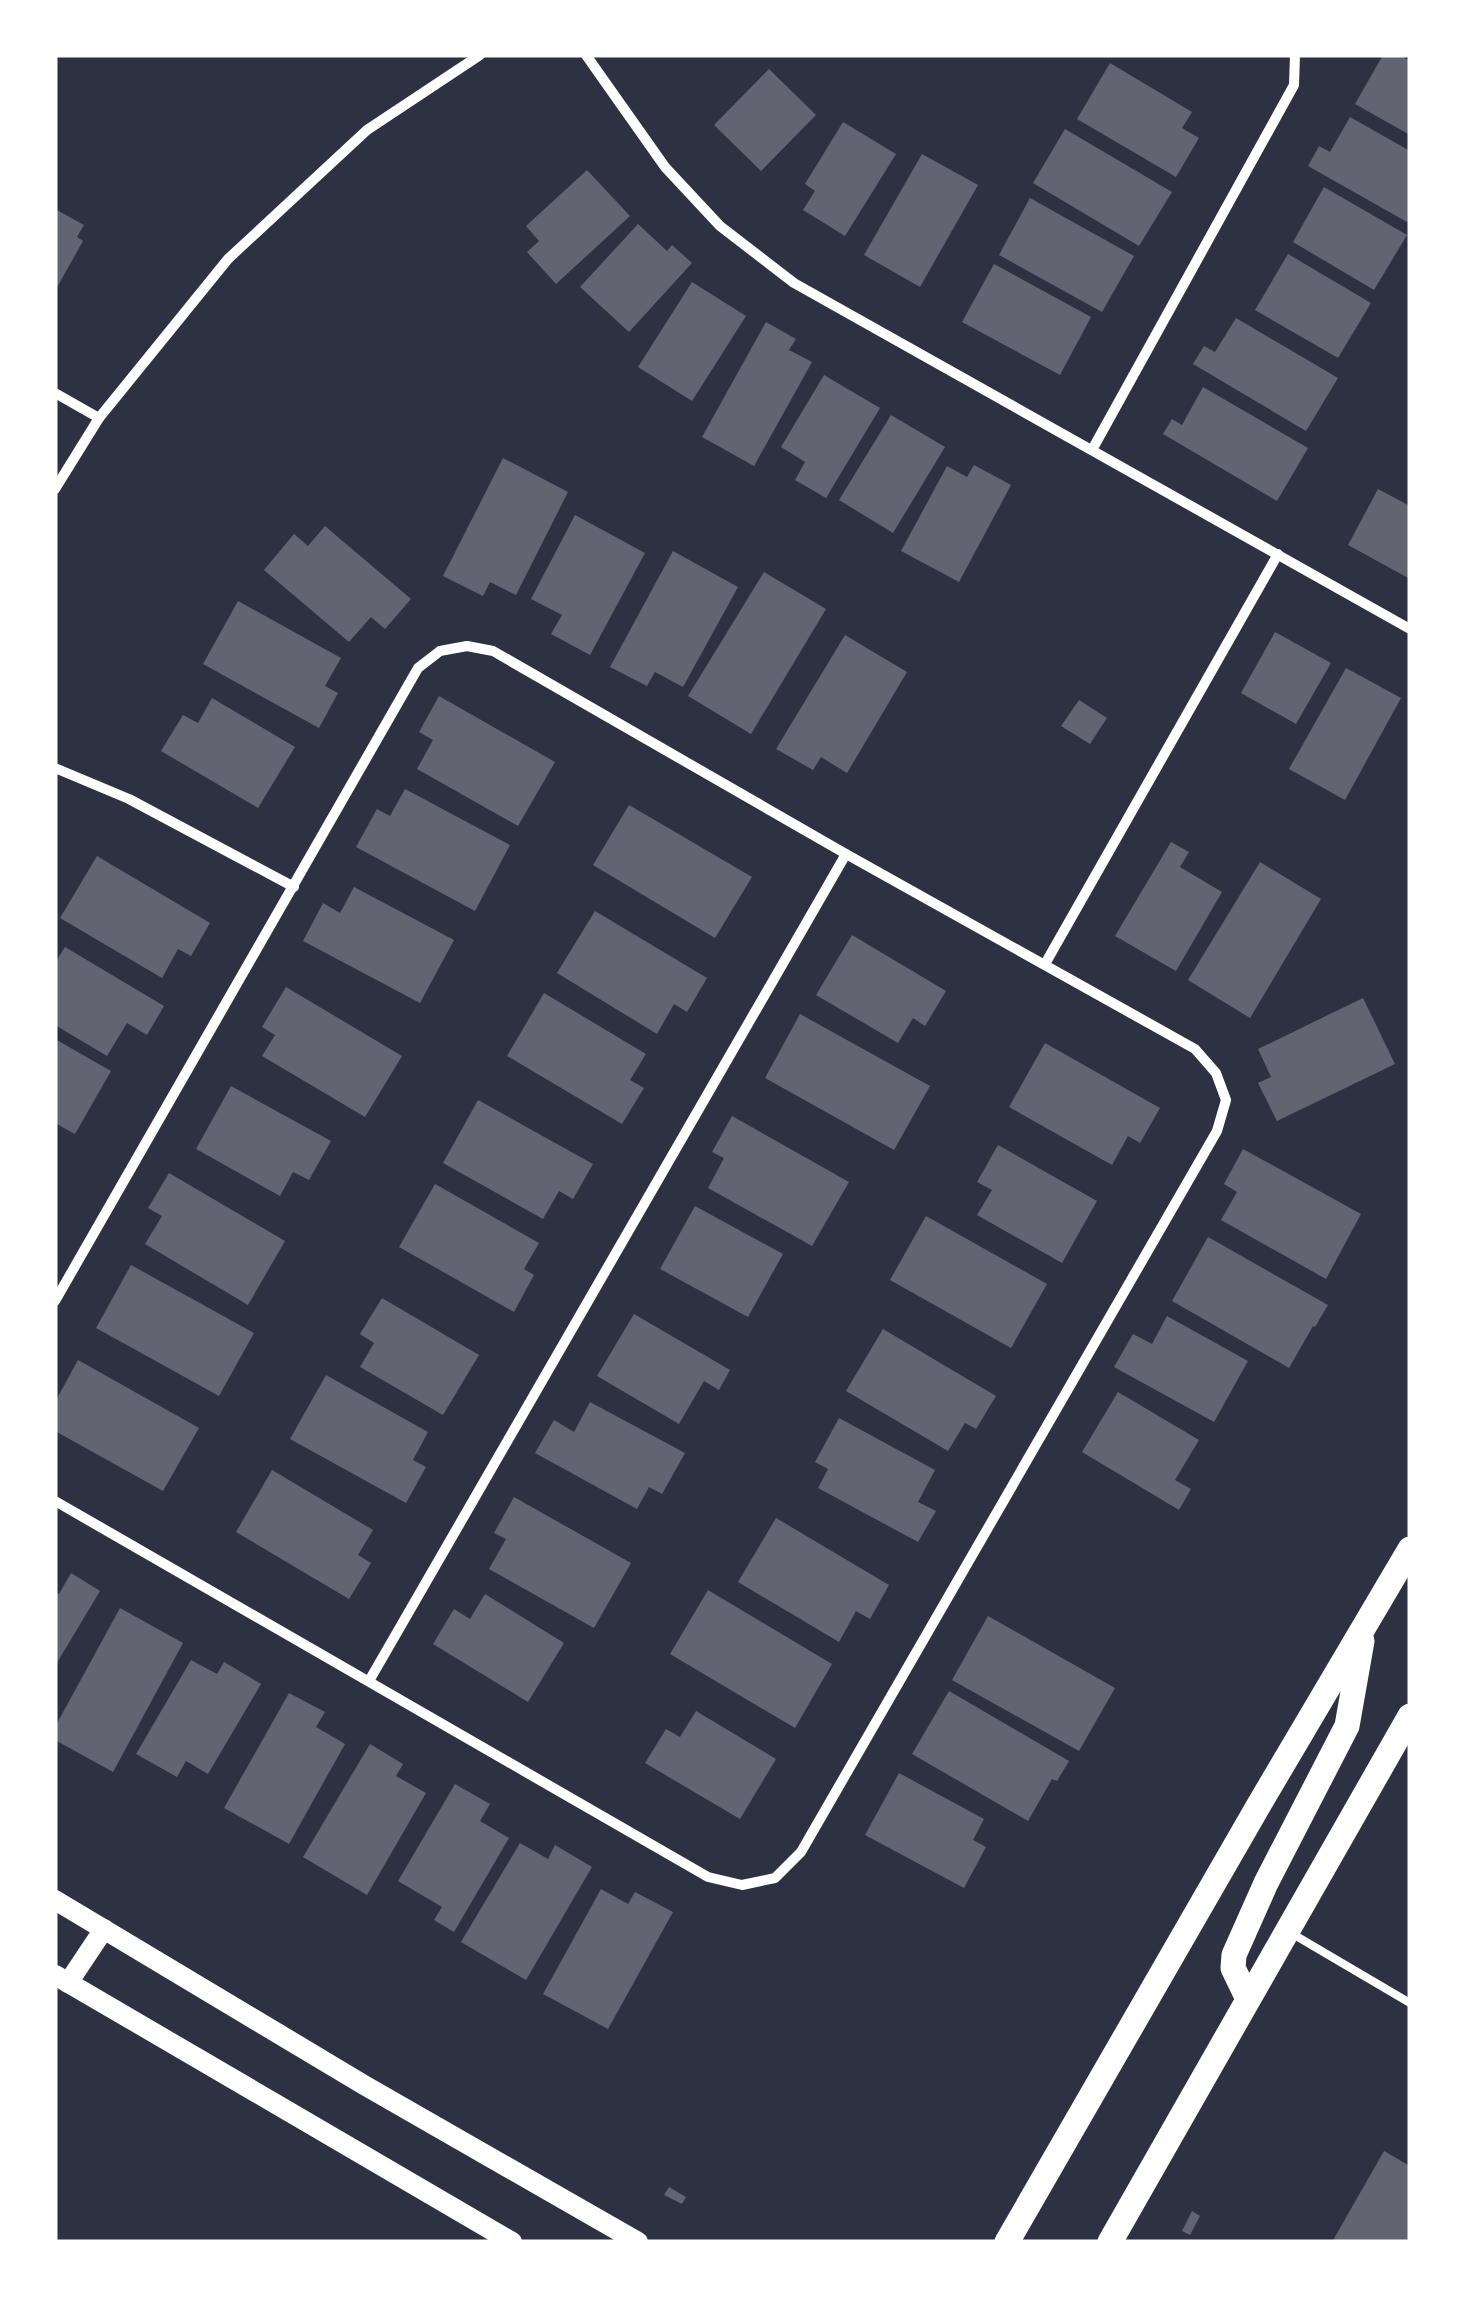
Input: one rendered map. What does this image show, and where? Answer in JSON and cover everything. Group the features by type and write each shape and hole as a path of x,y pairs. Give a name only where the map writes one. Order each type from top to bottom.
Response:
{"main road":[{"path":"1007,2242 1410,1549"},
{"path":"1248,1999 1234,1968 1234,1955 1346,1726 1366,1622"},
{"path":"1110,2242 1410,1716"},
{"path":"55,1900 638,2242"},
{"path":"104,1929 62,1979 512,2242"}],"street":[{"path":"55,489 98,418 228,259 367,130 480,55"},
{"path":"586,55 665,167 720,226 794,283 1410,628"},
{"path":"1092,450 1294,85 1295,55"},
{"path":"55,393 98,418"},
{"path":"1045,964 1278,554"},
{"path":"55,1301 418,668 440,651 467,646 493,651 1195,1049 1216,1073 1226,1100 1217,1131 801,1852 775,1878 742,1885 708,1877 55,1501"},
{"path":"55,768 130,799 294,887"},
{"path":"368,1681 846,854"}],"lane":[{"path":"1287,1930 1410,2003"}],"building":[{"path":"1383,55 1399,55 1410,61 1410,135 1355,104"},
{"path":"1110,63 1192,112 1182,128 1199,138 1176,177 1077,119"},
{"path":"769,69 816,115 761,171 714,125"},
{"path":"1350,117 1410,151 1407,222 1308,166 1319,146 1330,152"},
{"path":"843,122 896,154 845,236 803,210 815,191 805,184"},
{"path":"1065,129 1172,192 1139,246 1033,183"},
{"path":"922,154 978,185 920,287 864,255"},
{"path":"587,170 630,216 556,284 527,252 539,241 526,226"},
{"path":"1324,187 1407,235 1374,290 1293,242"},
{"path":"1030,198 1134,256 1102,312 999,255"},
{"path":"55,209 84,225 77,237 83,241 55,291"},
{"path":"638,224 667,251 672,245 692,263 629,332 580,287"},
{"path":"1288,254 1371,303 1338,358 1255,310"},
{"path":"994,264 1091,317 1060,375 962,322"},
{"path":"692,282 746,316 692,401 638,367"},
{"path":"1236,318 1338,378 1306,431 1193,364 1204,346 1215,352"},
{"path":"766,322 796,339 789,350 812,362 754,466 702,437"},
{"path":"824,375 880,408 826,498 795,480 805,462 781,447"},
{"path":"1203,387 1308,448 1277,501 1163,434 1172,419 1182,425"},
{"path":"891,415 945,447 893,533 839,500"},
{"path":"503,458 568,492 516,595 490,582 483,596 443,576"},
{"path":"974,465 1011,485 959,582 901,551 947,466 967,477"},
{"path":"1378,489 1410,506 1410,579 1348,545"},
{"path":"575,515 645,553 590,655 551,634 562,615 531,599"},
{"path":"325,526 411,599 385,629 371,617 349,642 264,570 294,534 308,546"},
{"path":"673,551 738,587 683,687 655,672 647,686 610,667"},
{"path":"764,572 826,609 751,734 688,696"},
{"path":"238,601 341,658 325,686 338,693 319,728 203,664"},
{"path":"1275,632 1331,663 1296,724 1241,693"},
{"path":"845,635 907,672 847,773 821,757 813,770 776,749"},
{"path":"1346,668 1401,698 1345,800 1289,769"},
{"path":"439,696 555,762 518,826 417,769 433,740 419,732"},
{"path":"212,698 295,747 258,808 161,751 183,715 198,723"},
{"path":"1079,700 1107,718 1090,744 1061,726"},
{"path":"405,789 510,845 475,911 356,847 377,809 390,816"},
{"path":"629,805 752,877 715,938 593,865"},
{"path":"1171,842 1189,852 1180,867 1222,892 1176,971 1115,936"},
{"path":"97,856 210,923 191,956 178,949 162,978 60,918"},
{"path":"1260,862 1321,899 1250,1018 1188,980"},
{"path":"354,887 454,940 420,1003 303,941 323,903 340,913"},
{"path":"595,911 707,978 687,1012 674,1004 657,1034 557,973"},
{"path":"852,935 946,991 925,1026 913,1018 898,1043 816,995"},
{"path":"65,947 164,1006 147,1035 127,1023 107,1056 55,1025 55,963"},
{"path":"286,987 402,1056 365,1117 262,1056 275,1035 262,1027"},
{"path":"544,993 646,1054 630,1080 644,1088 622,1124 507,1056"},
{"path":"1363,998 1395,1064 1277,1121 1258,1083 1271,1077 1258,1049"},
{"path":"800,1014 930,1086 894,1150 765,1078"},
{"path":"55,1039 111,1071 75,1134 55,1123"},
{"path":"1045,1043 1160,1108 1140,1143 1128,1136 1112,1165 1009,1107"},
{"path":"231,1086 331,1141 309,1180 293,1172 280,1196 196,1149"},
{"path":"478,1100 593,1164 573,1199 559,1191 543,1219 443,1163"},
{"path":"732,1116 849,1182 812,1246 708,1188 724,1158 712,1152"},
{"path":"998,1145 1097,1201 1062,1263 977,1215 992,1190 977,1182"},
{"path":"1243,1149 1361,1214 1326,1279 1221,1220 1237,1192 1224,1184"},
{"path":"169,1173 285,1241 248,1305 145,1244 162,1216 148,1208"},
{"path":"435,1184 539,1243 524,1269 534,1275 514,1312 399,1247"},
{"path":"695,1206 783,1254 748,1317 660,1269"},
{"path":"926,1216 1047,1284 1011,1348 890,1280"},
{"path":"1208,1237 1328,1305 1289,1368 1172,1301"},
{"path":"131,1265 254,1333 219,1396 96,1328"},
{"path":"382,1298 479,1355 443,1415 360,1367 374,1343 360,1334"},
{"path":"634,1314 730,1370 719,1390 704,1381 679,1424 597,1376"},
{"path":"1167,1316 1248,1361 1214,1422 1114,1367 1133,1334 1152,1344"},
{"path":"883,1329 996,1396 976,1429 965,1423 948,1451 846,1391"},
{"path":"78,1360 199,1428 163,1491 55,1431 55,1402"},
{"path":"326,1375 428,1432 413,1460 426,1467 406,1503 290,1439"},
{"path":"1118,1392 1199,1440 1175,1480 1191,1489 1179,1510 1082,1452"},
{"path":"590,1402 685,1453 662,1494 649,1487 637,1509 535,1453 554,1420 574,1432"},
{"path":"839,1418 935,1470 918,1502 936,1511 918,1542 818,1488 828,1469 815,1462"},
{"path":"272,1470 373,1530 358,1555 371,1563 349,1599 236,1532"},
{"path":"514,1497 631,1563 594,1628 489,1569 506,1539 494,1533"},
{"path":"776,1518 889,1585 870,1619 856,1611 839,1642 738,1582"},
{"path":"71,1573 100,1591 55,1666 55,1592 59,1594"},
{"path":"708,1590 832,1664 795,1728 670,1654"},
{"path":"485,1594 564,1643 528,1702 433,1644 454,1609 470,1619"},
{"path":"120,1608 183,1643 113,1772 55,1740 55,1727"},
{"path":"988,1616 1115,1688 1079,1751 952,1680"},
{"path":"191,1660 217,1674 224,1662 261,1684 208,1774 186,1761 177,1777 136,1754"},
{"path":"949,1691 1069,1761 1057,1781 1052,1779 1028,1821 912,1754"},
{"path":"289,1693 325,1712 316,1727 345,1744 289,1844 224,1808"},
{"path":"696,1711 776,1759 740,1819 645,1763 666,1729 680,1737"},
{"path":"370,1744 403,1764 396,1776 426,1793 367,1895 303,1857"},
{"path":"899,1773 984,1819 973,1840 986,1847 964,1888 865,1835"},
{"path":"455,1784 490,1804 480,1821 509,1838 454,1932 434,1920 442,1907 398,1881"},
{"path":"520,1843 548,1859 555,1845 592,1867 526,1980 461,1942"},
{"path":"601,1889 628,1904 635,1892 673,1912 608,2029 543,1994"},
{"path":"1384,2151 1410,2166 1410,2242 1332,2242"},
{"path":"669,2187 686,2197 682,2204 664,2195"},
{"path":"1192,2211 1200,2216 1190,2235 1182,2231"}]}
